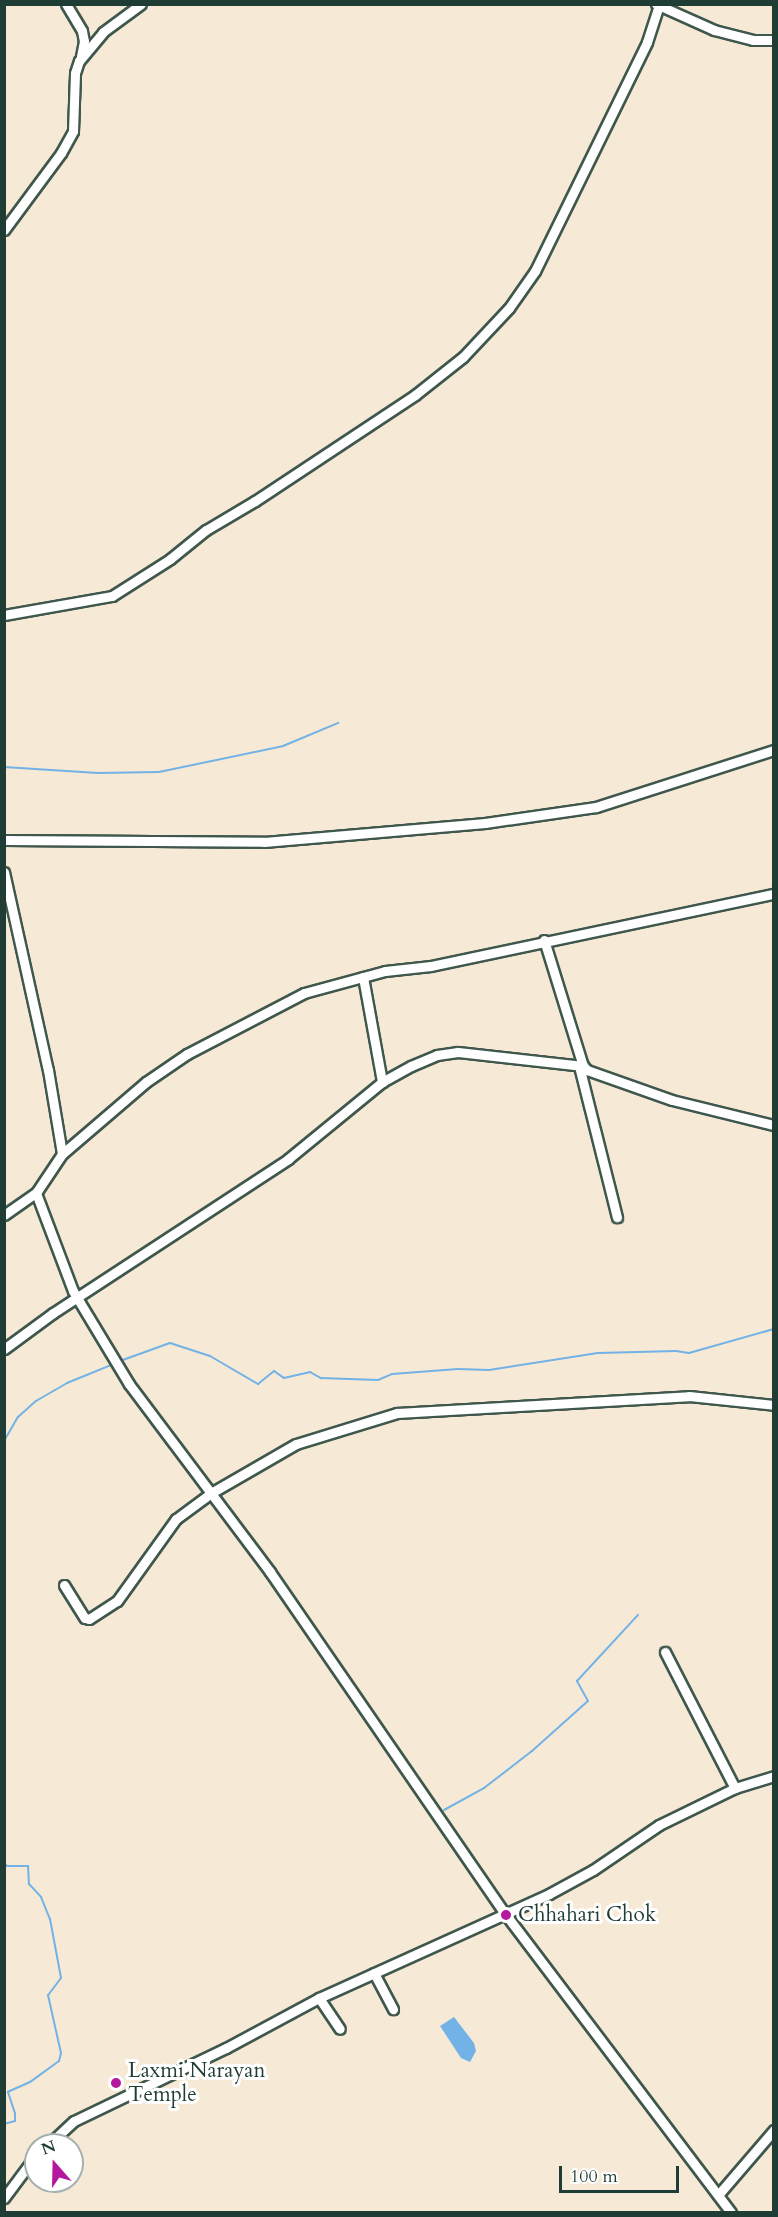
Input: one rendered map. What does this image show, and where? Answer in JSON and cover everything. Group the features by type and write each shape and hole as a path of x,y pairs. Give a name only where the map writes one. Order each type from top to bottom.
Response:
{"street":[{"path":"4,230 61,153 73,132 75,73 84,40 82,31 66,4"},
{"path":"80,61 103,32 141,4"},
{"path":"4,615 112,596 170,559 206,531 415,395 463,357 509,308 535,271 647,42 658,5 714,30 753,40 774,40"},
{"path":"82,31 94,35 103,32"},
{"path":"4,840 264,842 485,823 596,807 774,750"},
{"path":"4,872 48,1070 62,1154"},
{"path":"4,1215 36,1193 62,1154 146,1083 187,1054 303,993 385,971 431,966 544,940 774,894"},
{"path":"544,940 581,1066 617,1217"},
{"path":"363,977 382,1082"},
{"path":"4,1349 288,1160 382,1082 436,1055 458,1052 581,1066 672,1100 774,1125"},
{"path":"36,1193 78,1299 129,1384 270,1572 540,1963 628,2073 731,2212"},
{"path":"64,1585 85,1618 89,1619 117,1601 176,1519 211,1492 296,1444 398,1413 689,1396 774,1405"},
{"path":"665,1652 735,1788"},
{"path":"61,2133 74,2121 225,2048 319,1998 506,1915 593,1870 659,1825 735,1788 774,1776"},
{"path":"374,1972 393,2009"},
{"path":"319,1998 340,2029"},
{"path":"718,2196 774,2130"},
{"path":"4,2198 24,2172"}],"water":[{"path":"454,2017 474,2043 476,2051 470,2062 461,2058 440,2026"}],"waterway":[{"path":"4,767 98,773 159,772 283,746 338,723"},
{"path":"120,1361 170,1343 210,1356 258,1384 274,1371 284,1378 310,1372 321,1378 378,1380 392,1374 458,1369 489,1370 598,1353 676,1351 689,1353 774,1329"},
{"path":"4,1441 18,1417 36,1401 67,1383 111,1365"},
{"path":"444,1810 484,1788 532,1751 588,1701 577,1681 638,1615"},
{"path":"4,1863 7,1866 28,1866 29,1884 41,1897 50,1919 61,1978 48,1995 61,2053 59,2061 30,2082 8,2092 15,2113 15,2121 4,2124"}],"place":[{"name":"Chhahari Chok","path":"506,1915"},
{"name":"Laxmi Narayan Temple","path":"116,2083"}]}
